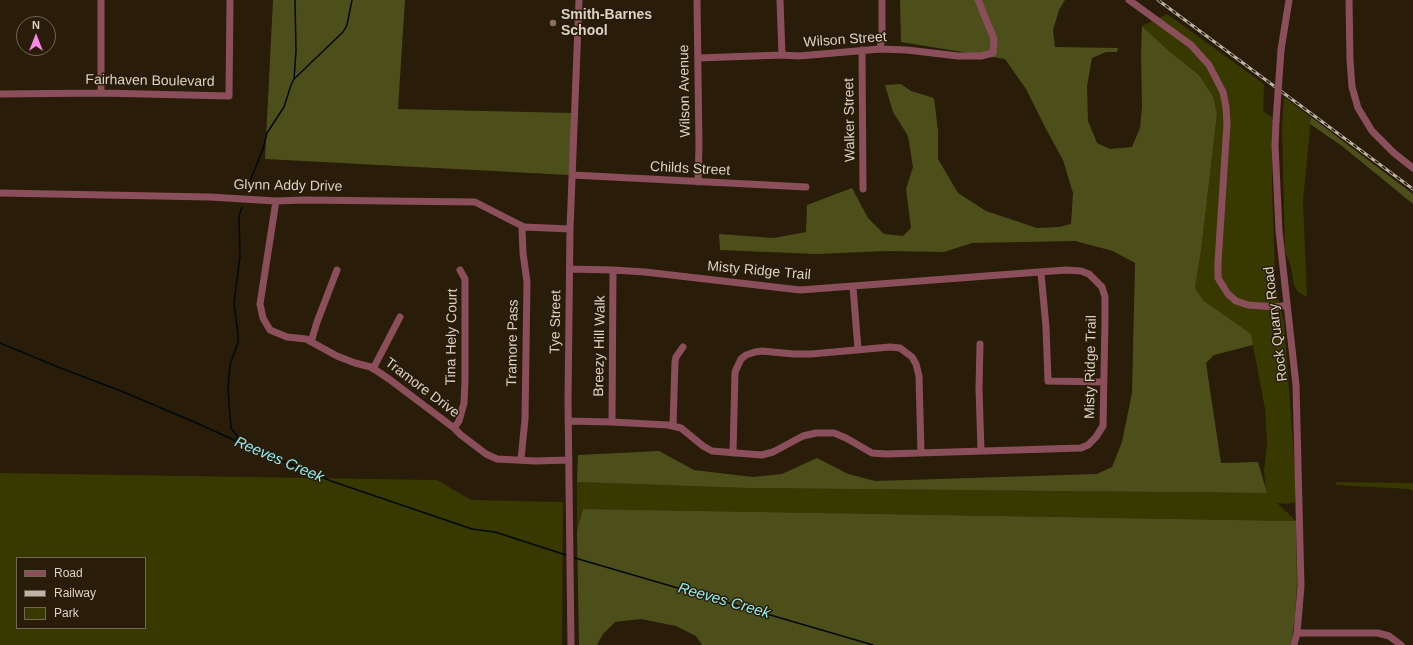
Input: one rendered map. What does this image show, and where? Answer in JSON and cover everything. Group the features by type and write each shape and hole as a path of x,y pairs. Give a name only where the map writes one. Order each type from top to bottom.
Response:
{"street":[{"path":"101,0 101,93"},
{"name":"Fairhaven Boulevard","path":"0,94 101,93 229,96 230,0"},
{"name":"Tye Street","path":"572,645 568,421 570,229 579,0"},
{"name":"Wilson Avenue","path":"697,0 698,182"},
{"path":"780,0 782,55"},
{"path":"880,49 882,35 882,0"},
{"name":"Wilson Street","path":"698,58 782,55 812,56 880,49 907,50 958,56 981,56 993,53 994,39 978,0"},
{"path":"1129,0 1191,45 1209,65 1223,92 1227,124 1218,278 1228,294 1236,301 1248,306 1287,306"},
{"name":"Rock Quarry Road","path":"1289,0 1281,50 1275,145 1279,231 1296,385 1301,586 1298,633 1294,645"},
{"path":"1349,0 1352,87 1358,108 1372,131 1394,153 1413,168"},
{"name":"Walker Street","path":"862,50 863,189"},
{"name":"Childs Street","path":"572,175 806,188"},
{"name":"Glynn Addy Drive","path":"0,193 210,197 276,201 475,202 524,227 570,229"},
{"name":"Tramore Drive","path":"276,201 260,304 263,318 270,330 287,337 306,339 337,356 374,368 454,428 461,436 486,454 497,459 535,461 569,460"},
{"name":"Tramore Pass","path":"521,460 525,419 527,282 523,253 522,228 524,227"},
{"name":"Misty Ridge Trail","path":"568,421 668,425 680,428 712,451 762,455 803,436 816,433 834,433 872,453 886,454 1073,449 1088,445 1096,437 1103,426 1104,382 1105,297 1102,287 1090,274 1081,271 1066,270 800,290 613,270 570,269"},
{"path":"311,342 336,270"},
{"name":"Tina Hely Court","path":"454,428 459,420 464,404 465,380 465,279 460,270"},
{"name":"Breezy Hill Walk","path":"612,422 613,270"},
{"path":"1041,273 1046,327 1048,381 1104,382"},
{"path":"853,287 858,349"},
{"path":"374,368 400,317"},
{"path":"980,344 979,388 981,451"},
{"path":"673,426 675,362 676,357 683,346"},
{"path":"733,453 735,372 741,359 746,355 762,351 811,354 858,349 900,348 912,356 919,376 921,453"},
{"path":"1298,633 1378,633 1389,636 1402,645"}],"green space":[{"path":"1167,14 1264,84 1263,111 1272,117 1272,188 1275,272 1277,293 1284,322 1296,484 1295,502 1288,504 1277,503 1296,521 583,509 577,531 577,482 746,488 1266,493 1264,471 1267,444 1265,409 1251,335 1204,301 1195,288 1201,251 1217,114 1213,96 1199,75 1169,51 1142,26"},
{"path":"1284,97 1311,117 1303,201 1307,297 1298,292 1294,285 1291,267 1285,251 1282,128"},
{"path":"0,473 437,480 471,500 563,502 562,645 0,645"},
{"path":"1335,482 1413,483 1413,491 1409,489 1337,485"}],"shaded area":[{"path":"273,0 405,0 398,109 572,113 569,175 265,159"},
{"path":"900,0 1065,0 1059,10 1053,30 1055,47 1118,48 1117,52 1106,52 1092,58 1087,86 1088,121 1097,143 1110,149 1132,147 1140,128 1142,107 1142,26 1169,51 1199,75 1213,96 1217,114 1201,251 1195,288 1204,301 1251,334 1253,345 1214,355 1206,363 1221,463 1258,462 1267,493 746,488 577,482 578,455 659,451 694,470 753,477 782,474 817,458 848,474 875,481 1097,474 1112,467 1122,442 1132,393 1135,263 1113,251 1075,241 972,243 944,252 887,251 816,254 720,250 719,234 774,238 806,232 807,205 852,188 868,218 884,234 903,236 911,228 906,189 913,167 908,136 893,112 885,85 901,84 911,91 934,98 938,131 938,159 958,193 986,211 1037,228 1059,227 1071,224 1073,193 1063,160 1026,89 1005,59 901,42"},
{"path":"1311,117 1413,194 1413,204 1342,146 1310,124"},
{"path":"583,509 1296,521 1297,585 1291,645 702,645 696,636 676,626 641,619 615,622 603,634 597,645 579,645 577,531"}],"waterway":[{"path":"294,79 296,51 295,0"},
{"path":"248,186 263,149 267,133 284,107 294,79 343,32 347,25 352,0"},
{"path":"237,442 237,436 231,428 228,389 230,365 238,342 234,303 240,256 239,216 242,207"},
{"name":"Reeves Creek","path":"0,343 121,391 331,481 472,529 495,532 566,555"},
{"name":"Reeves Creek","path":"575,558 873,645"}],"railway":[{"path":"1158,0 1413,189"}],"place":[{"name":"Smith-Barnes School","path":"553,23"}]}
